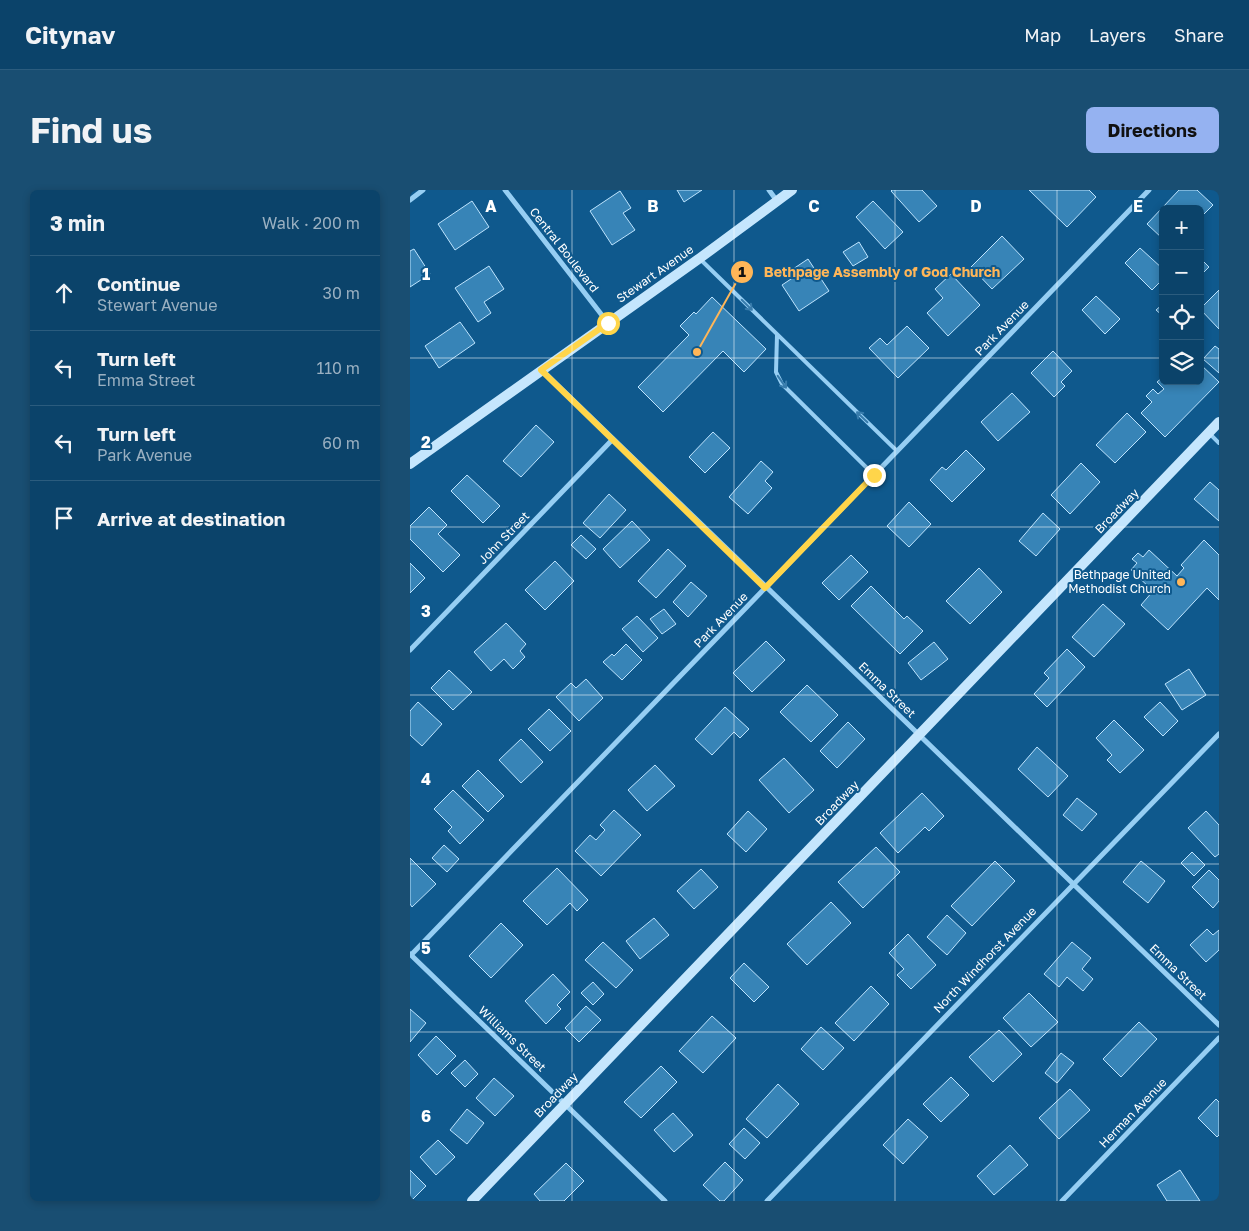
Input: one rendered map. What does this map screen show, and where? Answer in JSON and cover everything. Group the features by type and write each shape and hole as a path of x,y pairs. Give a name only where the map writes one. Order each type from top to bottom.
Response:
{"main road":[{"name":"Stewart Avenue","path":"410,464 700,258 792,190"},
{"name":"Broadway","path":"472,1201 1219,422"}],"street":[{"path":"410,200 423,190"},
{"name":"Central Boulevard","path":"505,190 608,323"},
{"path":"769,190 777,201"},
{"name":"Park Avenue","path":"410,955 1149,190"},
{"name":"Emma Street","path":"541,370 1219,1025"},
{"name":"John Street","path":"410,650 612,440"},
{"name":"North Windhorst Avenue","path":"766,1201 1219,734"},
{"name":"Williams Street","path":"410,955 665,1201"},
{"name":"Herman Avenue","path":"1062,1201 1219,1038"}],"lane":[{"path":"700,258 897,451"},
{"path":"777,335 776,372 782,384 874,475"},
{"path":"1209,433 1219,443"}],"building":[{"path":"677,190 702,190 684,202"},
{"path":"892,190 922,190 937,206 919,222"},
{"path":"1029,190 1089,190 1096,197 1067,227"},
{"path":"1179,190 1197,190 1213,205 1204,214 1204,205 1165,205"},
{"path":"620,191 631,208 623,213 635,230 612,245 590,211"},
{"path":"472,201 489,227 455,250 438,224"},
{"path":"873,201 903,232 885,249 856,217"},
{"path":"1159,211 1159,235 1147,224"},
{"path":"1002,236 1024,259 992,289 971,267"},
{"path":"859,242 868,257 853,266 843,252"},
{"path":"1140,248 1159,265 1159,283 1152,290 1125,263"},
{"path":"414,249 430,274 410,287 410,251"},
{"path":"808,259 829,291 799,311 782,285 794,277 790,271"},
{"path":"1204,262 1209,267 1204,272"},
{"path":"489,266 504,289 484,302 491,313 478,322 455,288"},
{"path":"951,274 980,305 948,336 927,313 943,298 935,289"},
{"path":"1219,290 1219,329 1204,313 1204,305"},
{"path":"1096,296 1120,319 1105,334 1082,310"},
{"path":"712,297 766,349 744,372 723,351 663,412 638,387 689,335 680,326 694,312 696,314"},
{"path":"460,322 475,343 439,368 425,346"},
{"path":"907,326 929,348 898,378 869,348 880,338 887,345"},
{"path":"1215,346 1219,349 1219,373 1204,360"},
{"path":"1053,351 1072,371 1061,382 1065,386 1054,397 1031,373"},
{"path":"1204,368 1219,382 1165,437 1141,413 1152,402 1146,396 1153,389 1158,394 1164,389 1160,385 1204,385"},
{"path":"1012,393 1030,412 998,441 981,422"},
{"path":"1127,413 1146,432 1115,463 1096,445"},
{"path":"536,425 554,442 521,477 503,461"},
{"path":"713,432 730,448 705,473 689,457"},
{"path":"966,450 985,469 952,502 930,480 942,467 946,470"},
{"path":"761,461 773,472 765,481 772,488 748,514 729,497"},
{"path":"1081,463 1100,482 1070,514 1051,495"},
{"path":"467,475 500,506 483,523 451,491"},
{"path":"1210,482 1219,490 1219,521 1194,499"},
{"path":"609,494 626,510 600,538 583,523"},
{"path":"909,502 931,524 909,547 887,526"},
{"path":"429,507 447,525 438,534 460,555 443,572 410,539 410,526"},
{"path":"1043,513 1060,529 1036,556 1019,541"},
{"path":"632,521 650,540 620,568 603,549"},
{"path":"581,535 596,549 586,559 571,545"},
{"name":"Bethpage United Methodist Church","path":"1204,540 1219,555 1219,600 1207,588 1168,630 1141,605 1153,591 1131,570 1137,563 1132,559 1138,553 1143,557 1149,550 1177,576 1184,568 1181,565"},
{"path":"668,549 686,566 656,598 638,581"},
{"path":"851,555 868,572 839,600 822,583"},
{"path":"555,561 574,581 545,610 525,590"},
{"path":"410,563 425,578 410,593"},
{"path":"979,568 1002,592 970,624 946,601"},
{"path":"691,582 707,596 688,617 673,602"},
{"path":"871,586 904,619 907,616 923,631 900,654 851,606"},
{"path":"1103,604 1125,624 1094,657 1072,637"},
{"path":"664,609 676,624 662,634 650,619"},
{"path":"637,616 658,638 643,652 622,629"},
{"path":"506,623 526,644 520,651 525,657 513,669 504,659 491,671 474,652"},
{"path":"766,641 785,660 752,692 733,673"},
{"path":"934,642 948,659 921,680 908,663"},
{"path":"626,644 642,660 622,680 603,662 612,654 614,656"},
{"path":"1067,649 1085,667 1047,707 1034,694 1049,678 1044,673"},
{"path":"1189,669 1206,695 1182,710 1165,684"},
{"path":"449,670 472,692 453,710 431,688"},
{"path":"586,679 603,698 579,721 556,697 571,683 576,688"},
{"path":"807,685 838,715 811,742 780,712"},
{"path":"418,702 442,724 422,746 410,735 410,711"},
{"path":"1160,702 1178,721 1163,736 1144,717"},
{"path":"725,707 749,729 740,738 734,732 712,755 695,739"},
{"path":"549,709 571,731 550,751 528,729"},
{"path":"1114,720 1144,750 1120,773 1107,760 1112,755 1096,738"},
{"path":"848,722 865,739 837,768 820,751"},
{"path":"521,739 543,762 521,783 499,760"},
{"path":"1037,747 1068,776 1048,797 1018,769"},
{"path":"784,758 814,790 789,813 759,780"},
{"path":"655,765 675,786 647,811 628,790"},
{"path":"478,770 504,796 488,812 462,786"},
{"path":"453,790 484,820 460,844 448,831 452,827 434,809"},
{"path":"922,793 944,816 929,831 925,827 898,853 880,833"},
{"path":"1077,798 1097,814 1082,831 1063,815"},
{"path":"614,810 641,835 601,876 575,851 590,835 596,840 605,830 600,825"},
{"path":"748,811 767,829 746,852 727,834"},
{"path":"1206,811 1219,825 1219,854 1215,857 1188,828"},
{"path":"444,845 459,859 447,872 432,858"},
{"path":"876,847 900,872 863,908 838,882"},
{"path":"1192,852 1205,865 1194,876 1181,863"},
{"path":"410,858 436,884 412,907 410,904"},
{"path":"995,861 1015,881 972,926 951,906"},
{"path":"1141,861 1165,881 1148,903 1123,882"},
{"path":"557,868 588,900 577,911 570,903 547,925 523,901"},
{"path":"701,869 718,887 694,909 677,891"},
{"path":"1209,870 1219,880 1219,901 1213,908 1192,887"},
{"path":"831,902 851,923 807,965 787,944"},
{"path":"947,915 966,933 947,955 927,937"},
{"path":"654,918 669,935 640,959 626,941"},
{"path":"501,923 523,945 491,978 469,956"},
{"path":"1207,929 1213,935 1219,930 1219,950 1206,962 1190,945"},
{"path":"908,934 936,965 911,989 897,975 904,969 889,953"},
{"path":"603,942 633,970 616,988 585,960"},
{"path":"1072,942 1091,958 1082,969 1093,979 1083,991 1067,977 1059,987 1044,974"},
{"path":"744,963 769,987 754,1002 730,978"},
{"path":"553,974 570,992 557,1005 561,1009 546,1024 525,1001"},
{"path":"593,982 604,994 593,1005 581,993"},
{"path":"871,986 889,1004 854,1041 835,1023"},
{"path":"1029,993 1058,1022 1031,1047 1003,1018"},
{"path":"586,1006 601,1020 579,1042 565,1028"},
{"path":"410,1009 426,1023 410,1042"},
{"path":"712,1016 736,1038 703,1073 679,1051"},
{"path":"1139,1022 1157,1039 1121,1077 1103,1059"},
{"path":"821,1027 844,1048 823,1070 801,1049"},
{"path":"999,1030 1022,1054 993,1082 969,1057"},
{"path":"436,1036 456,1056 437,1075 418,1055"},
{"path":"1061,1053 1074,1063 1057,1083 1045,1073"},
{"path":"465,1060 478,1074 465,1087 451,1073"},
{"path":"661,1066 677,1082 641,1118 624,1102"},
{"path":"951,1077 969,1095 941,1122 923,1104"},
{"path":"494,1078 514,1096 495,1116 476,1098"},
{"path":"778,1084 799,1104 767,1138 746,1119"},
{"path":"1070,1089 1090,1110 1059,1139 1039,1118"},
{"path":"1216,1099 1219,1102 1219,1135 1217,1137 1198,1118"},
{"path":"467,1109 484,1123 467,1144 450,1130"},
{"path":"673,1113 693,1135 674,1152 654,1130"},
{"path":"908,1119 928,1137 903,1164 883,1145"},
{"path":"744,1128 760,1143 745,1159 729,1144"},
{"path":"438,1140 455,1157 436,1175 420,1157"},
{"path":"1010,1145 1028,1165 994,1195 977,1176"},
{"path":"725,1162 743,1180 724,1201 720,1201 703,1185"},
{"path":"566,1163 584,1181 564,1201 540,1201 534,1194"},
{"path":"410,1170 426,1186 411,1201 410,1201"},
{"path":"1180,1170 1200,1201 1167,1201 1157,1185"}],"place":[{"name":"Bethpage Assembly of God Church","path":"697,352"},
{"name":"Bethpage United Methodist Church","path":"1181,582"}],"route":[{"path":"608,323 541,370 765,588 874,475"}]}
